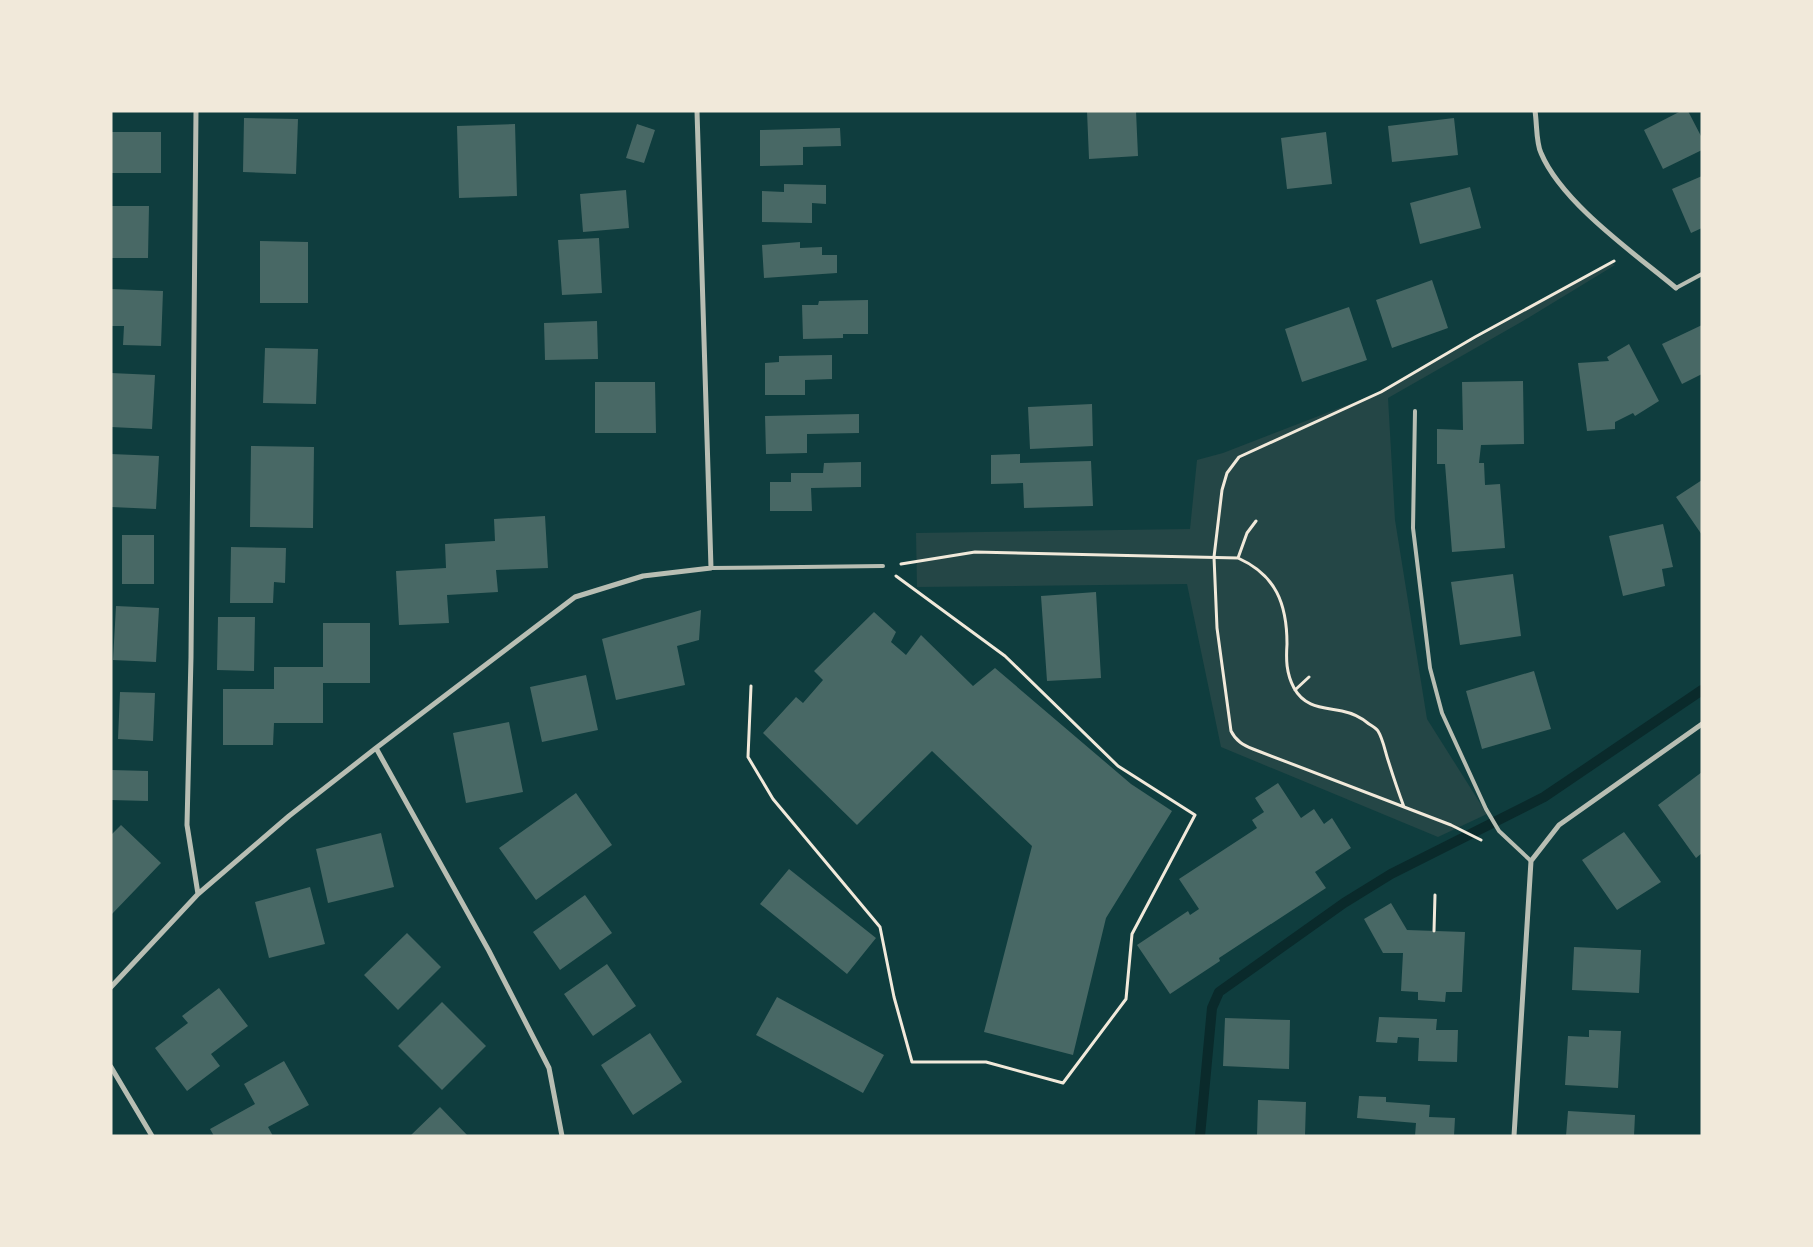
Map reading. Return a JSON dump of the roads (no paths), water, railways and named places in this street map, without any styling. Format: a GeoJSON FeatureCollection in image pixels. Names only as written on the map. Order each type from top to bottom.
{"type":"FeatureCollection","features":[{"type":"Feature","properties":{"kind":"street"},"geometry":{"type":"LineString","coordinates":[[196,111],[191,657],[187,825],[198,894]]}},
{"type":"Feature","properties":{"kind":"street"},"geometry":{"type":"LineString","coordinates":[[111,987],[198,894],[290,816],[376,748],[575,598],[643,576],[711,568],[697,111]]}},
{"type":"Feature","properties":{"kind":"street"},"geometry":{"type":"LineString","coordinates":[[1536,111],[1540,152],[1559,184],[1594,220],[1676,288]]}},
{"type":"Feature","properties":{"kind":"street"},"geometry":{"type":"LineString","coordinates":[[1514,1136],[1531,861],[1559,825],[1702,724]]}},
{"type":"Feature","properties":{"kind":"street"},"geometry":{"type":"LineString","coordinates":[[376,748],[490,950],[549,1068],[562,1136]]}},
{"type":"Feature","properties":{"kind":"street"},"geometry":{"type":"LineString","coordinates":[[111,1067],[152,1136]]}},
{"type":"Feature","properties":{"kind":"lane"},"geometry":{"type":"LineString","coordinates":[[1676,288],[1702,274]]}},
{"type":"Feature","properties":{"kind":"lane"},"geometry":{"type":"LineString","coordinates":[[1415,411],[1413,528],[1430,668],[1442,713],[1486,809],[1499,831],[1531,861]]}},
{"type":"Feature","properties":{"kind":"lane"},"geometry":{"type":"LineString","coordinates":[[711,568],[883,566]]}},
{"type":"Feature","properties":{"kind":"waterway"},"geometry":{"type":"LineString","coordinates":[[1200,1136],[1212,1008],[1219,992],[1344,903],[1391,874],[1544,797],[1702,690]]}}]}
